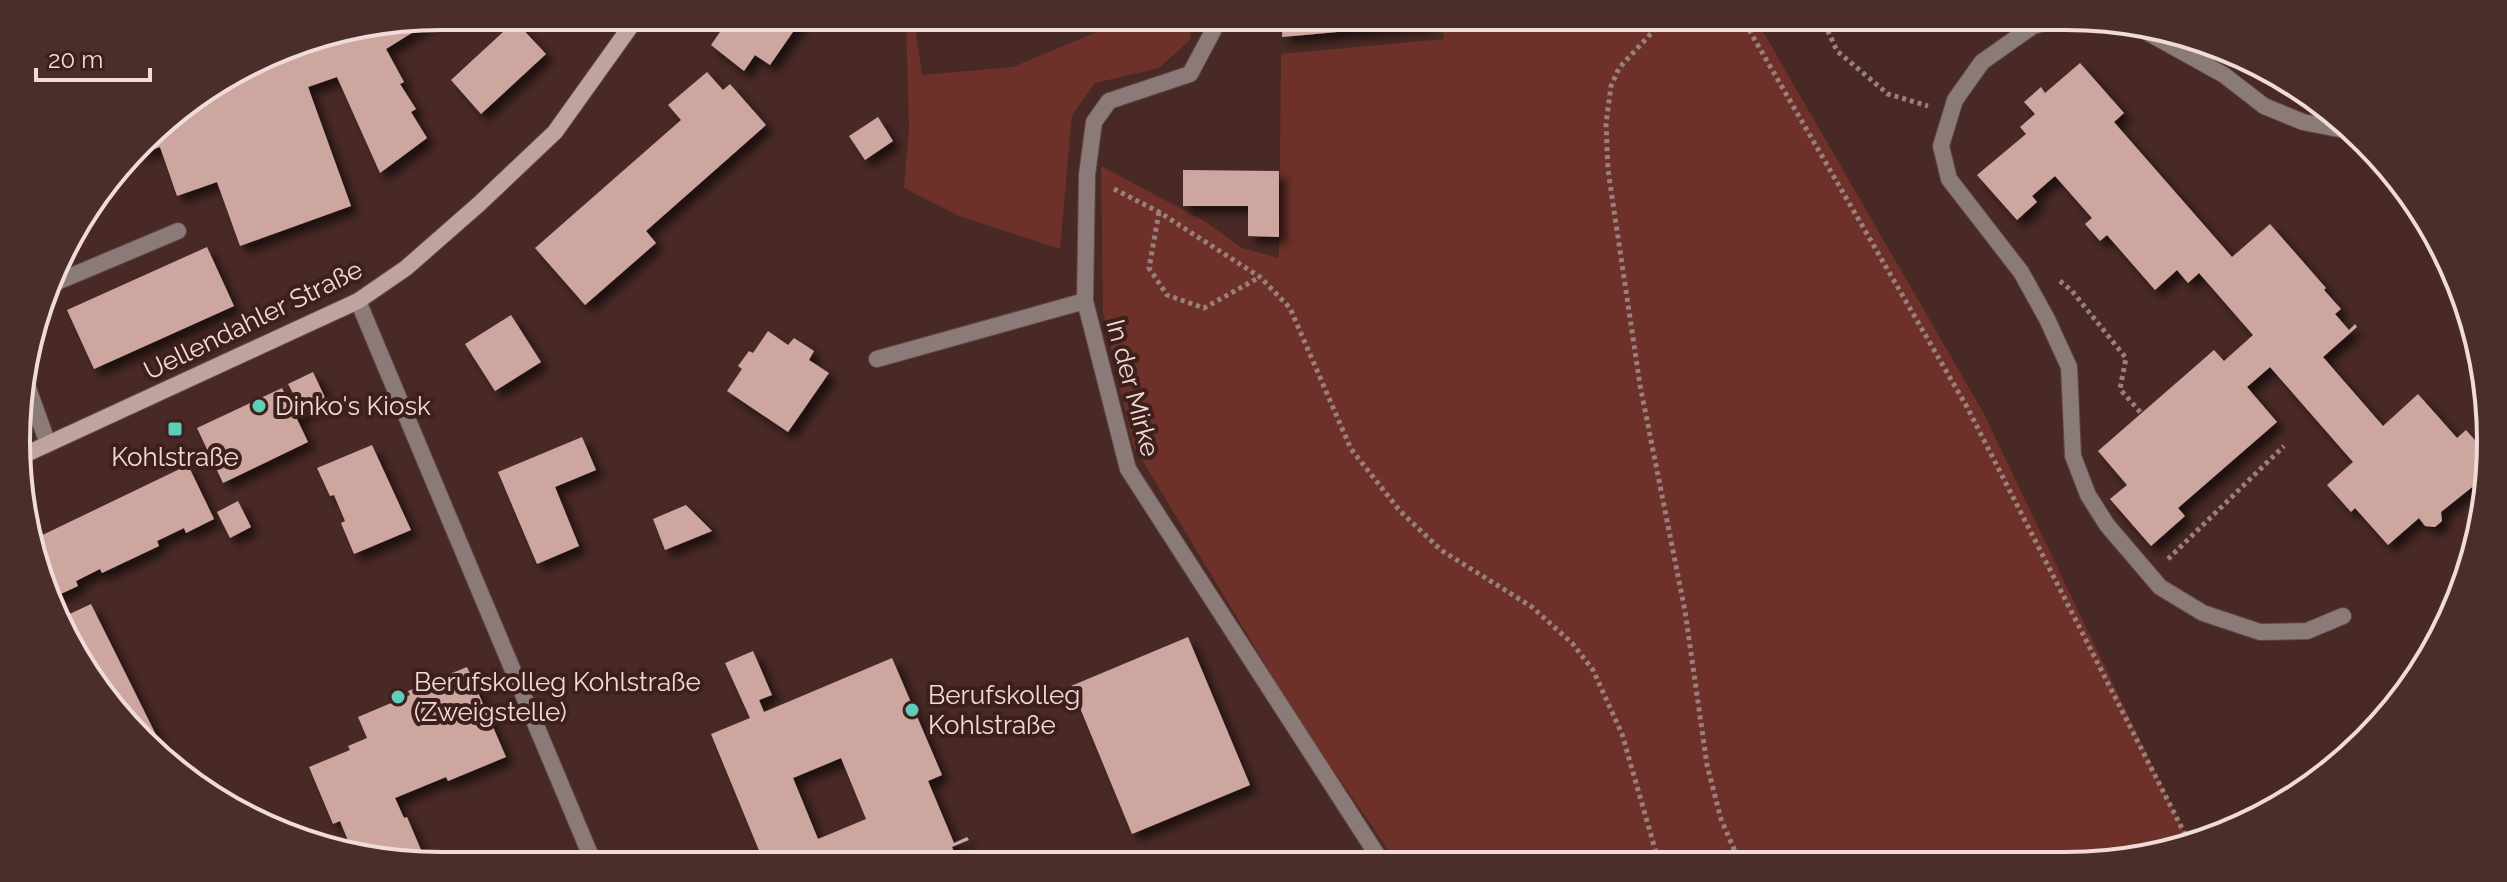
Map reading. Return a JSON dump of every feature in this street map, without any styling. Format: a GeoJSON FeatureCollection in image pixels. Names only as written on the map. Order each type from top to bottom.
{"type":"FeatureCollection","features":[{"type":"Feature","properties":{"kind":"main road","name":"Uellendahler Straße"},"geometry":{"type":"LineString","coordinates":[[30,452],[358,301],[406,268],[555,132],[628,30]]}},
{"type":"Feature","properties":{"kind":"street","name":"In der Mirke"},"geometry":{"type":"LineString","coordinates":[[1213,30],[1190,74],[1109,101],[1094,122],[1087,175],[1085,301],[1128,469],[1375,852]]}},
{"type":"Feature","properties":{"kind":"street"},"geometry":{"type":"LineString","coordinates":[[2027,30],[1982,62],[1955,100],[1941,146],[1949,179],[2021,272],[2069,367],[2073,456],[2088,495],[2107,525],[2160,587],[2203,613],[2260,632],[2307,631],[2343,616]]}},
{"type":"Feature","properties":{"kind":"street"},"geometry":{"type":"LineString","coordinates":[[2166,42],[2224,75],[2264,106],[2303,122],[2332,128]]}},
{"type":"Feature","properties":{"kind":"street"},"geometry":{"type":"LineString","coordinates":[[63,280],[178,231]]}},
{"type":"Feature","properties":{"kind":"street"},"geometry":{"type":"LineString","coordinates":[[358,301],[589,852]]}},
{"type":"Feature","properties":{"kind":"street"},"geometry":{"type":"LineString","coordinates":[[877,359],[1085,301]]}},
{"type":"Feature","properties":{"kind":"street"},"geometry":{"type":"LineString","coordinates":[[32,401],[48,444]]}},
{"type":"Feature","properties":{"kind":"path"},"geometry":{"type":"LineString","coordinates":[[1654,30],[1619,68],[1611,86],[1606,124],[1608,170],[1640,385],[1685,611],[1707,765],[1721,819],[1735,852]]}},
{"type":"Feature","properties":{"kind":"path"},"geometry":{"type":"LineString","coordinates":[[1749,30],[1967,407],[2185,834]]}},
{"type":"Feature","properties":{"kind":"path"},"geometry":{"type":"LineString","coordinates":[[1827,30],[1837,51],[1888,94],[1952,113]]}},
{"type":"Feature","properties":{"kind":"path"},"geometry":{"type":"LineString","coordinates":[[1087,175],[1159,212],[1260,277],[1290,308],[1351,449],[1400,511],[1441,550],[1532,607],[1572,643],[1593,670],[1622,734],[1656,852]]}},
{"type":"Feature","properties":{"kind":"path"},"geometry":{"type":"LineString","coordinates":[[1159,212],[1149,268],[1167,295],[1204,308],[1260,277]]}},
{"type":"Feature","properties":{"kind":"path"},"geometry":{"type":"LineString","coordinates":[[2021,272],[2053,275],[2072,291],[2126,358],[2120,389],[2141,413]]}},
{"type":"Feature","properties":{"kind":"path"},"geometry":{"type":"LineString","coordinates":[[2150,576],[2284,446]]}},
{"type":"Feature","properties":{"kind":"shaded area"},"geometry":{"type":"Polygon","coordinates":[[[906,30],[916,30],[922,75],[1013,67],[1101,30],[1191,30],[1190,40],[1159,68],[1095,83],[1072,115],[1060,249],[959,216],[904,188],[909,129],[906,30]]]}},
{"type":"Feature","properties":{"kind":"shaded area"},"geometry":{"type":"Polygon","coordinates":[[[1443,30],[1762,30],[1983,412],[2185,834],[2120,848],[2066,852],[1390,852],[1300,722],[1133,445],[1103,312],[1101,166],[1204,221],[1242,248],[1279,258],[1281,54],[1444,39],[1443,30]]]}},
{"type":"Feature","properties":{"kind":"building"},"geometry":{"type":"Polygon","coordinates":[[[505,30],[523,30],[546,54],[481,114],[451,80],[505,30]]]}},
{"type":"Feature","properties":{"kind":"building"},"geometry":{"type":"Polygon","coordinates":[[[721,30],[794,30],[770,65],[755,55],[744,71],[711,45],[721,30]]]}},
{"type":"Feature","properties":{"kind":"building"},"geometry":{"type":"Polygon","coordinates":[[[1282,30],[1359,30],[1282,37],[1282,30]]]}},
{"type":"Feature","properties":{"kind":"building"},"geometry":{"type":"Polygon","coordinates":[[[415,31],[386,49],[404,82],[400,84],[416,109],[411,112],[427,138],[380,173],[337,77],[308,87],[351,206],[240,246],[217,182],[177,196],[160,147],[149,151],[213,99],[259,72],[335,44],[415,31]]]}},
{"type":"Feature","properties":{"kind":"building"},"geometry":{"type":"Polygon","coordinates":[[[2080,63],[2124,113],[2114,122],[2232,257],[2270,224],[2326,288],[2324,290],[2341,309],[2335,314],[2349,330],[2355,324],[2357,327],[2323,357],[2383,426],[2418,394],[2457,438],[2466,430],[2477,442],[2474,486],[2441,512],[2442,521],[2435,527],[2425,526],[2419,518],[2388,545],[2355,508],[2351,512],[2327,485],[2353,462],[2270,367],[2247,387],[2277,422],[2178,508],[2185,516],[2151,546],[2110,499],[2127,485],[2098,451],[2214,350],[2224,361],[2253,335],[2199,273],[2188,283],[2177,270],[2155,290],[2107,235],[2100,241],[2085,224],[2092,218],[2055,176],[2032,196],[2037,202],[2017,220],[1977,175],[2026,134],[2020,127],[2035,114],[2024,102],[2041,87],[2045,93],[2080,63]]]}},
{"type":"Feature","properties":{"kind":"building"},"geometry":{"type":"Polygon","coordinates":[[[707,72],[723,90],[730,84],[766,125],[646,231],[656,243],[585,305],[535,248],[681,120],[668,105],[707,72]]]}},
{"type":"Feature","properties":{"kind":"building"},"geometry":{"type":"Polygon","coordinates":[[[878,117],[893,141],[865,160],[849,136],[878,117]]]}},
{"type":"Feature","properties":{"kind":"building"},"geometry":{"type":"Polygon","coordinates":[[[1183,170],[1279,171],[1279,237],[1248,236],[1248,206],[1183,206],[1183,170]]]}},
{"type":"Feature","properties":{"kind":"building"},"geometry":{"type":"Polygon","coordinates":[[[207,247],[234,306],[94,369],[67,310],[207,247]]]}},
{"type":"Feature","properties":{"kind":"building"},"geometry":{"type":"Polygon","coordinates":[[[511,315],[541,362],[495,391],[465,344],[511,315]]]}},
{"type":"Feature","properties":{"kind":"building"},"geometry":{"type":"Polygon","coordinates":[[[768,331],[788,345],[794,338],[814,351],[809,360],[829,373],[788,432],[727,391],[742,369],[738,366],[749,351],[753,353],[768,331]]]}},
{"type":"Feature","properties":{"kind":"building"},"geometry":{"type":"Polygon","coordinates":[[[313,372],[327,402],[296,417],[308,442],[223,483],[197,428],[282,388],[287,399],[294,395],[288,384],[313,372]]]}},
{"type":"Feature","properties":{"kind":"building"},"geometry":{"type":"Polygon","coordinates":[[[582,437],[596,470],[555,487],[579,546],[537,564],[498,472],[582,437]]]}},
{"type":"Feature","properties":{"kind":"building"},"geometry":{"type":"Polygon","coordinates":[[[372,445],[411,530],[354,554],[334,495],[330,496],[317,468],[372,445]]]}},
{"type":"Feature","properties":{"kind":"building"},"geometry":{"type":"Polygon","coordinates":[[[188,465],[214,519],[186,533],[184,528],[157,541],[159,546],[102,573],[100,569],[76,581],[78,586],[60,594],[41,536],[188,465]]]}},
{"type":"Feature","properties":{"kind":"building"},"geometry":{"type":"Polygon","coordinates":[[[238,501],[251,527],[230,538],[217,512],[238,501]]]}},
{"type":"Feature","properties":{"kind":"building"},"geometry":{"type":"Polygon","coordinates":[[[686,505],[712,531],[665,550],[653,519],[686,505]]]}},
{"type":"Feature","properties":{"kind":"building"},"geometry":{"type":"Polygon","coordinates":[[[91,604],[158,739],[132,712],[99,669],[68,615],[91,604]]]}},
{"type":"Feature","properties":{"kind":"building"},"geometry":{"type":"Polygon","coordinates":[[[1188,637],[1250,785],[1132,834],[1071,686],[1188,637]]]}},
{"type":"Feature","properties":{"kind":"building"},"geometry":{"type":"Polygon","coordinates":[[[753,651],[772,695],[759,700],[764,712],[892,658],[942,775],[928,781],[954,843],[967,837],[969,840],[952,847],[954,852],[760,852],[711,734],[750,718],[725,663],[753,651]],[[841,758],[793,778],[818,839],[866,819],[841,758]]]}},
{"type":"Feature","properties":{"kind":"building"},"geometry":{"type":"Polygon","coordinates":[[[467,667],[506,757],[448,781],[446,777],[395,798],[422,851],[348,841],[340,821],[333,824],[309,767],[350,750],[348,746],[367,738],[358,717],[410,695],[408,691],[467,667]]]}},
{"type":"Feature","properties":{"kind":"place","name":"Dinko's Kiosk"},"geometry":{"type":"Point","coordinates":[259,406]}},
{"type":"Feature","properties":{"kind":"place","name":"Kohlstraße"},"geometry":{"type":"Point","coordinates":[175,429]}},
{"type":"Feature","properties":{"kind":"place","name":"Berufskolleg Kohlstraße (Zweigstelle)"},"geometry":{"type":"Point","coordinates":[398,697]}},
{"type":"Feature","properties":{"kind":"place","name":"Berufskolleg Kohlstraße"},"geometry":{"type":"Point","coordinates":[912,710]}}]}
